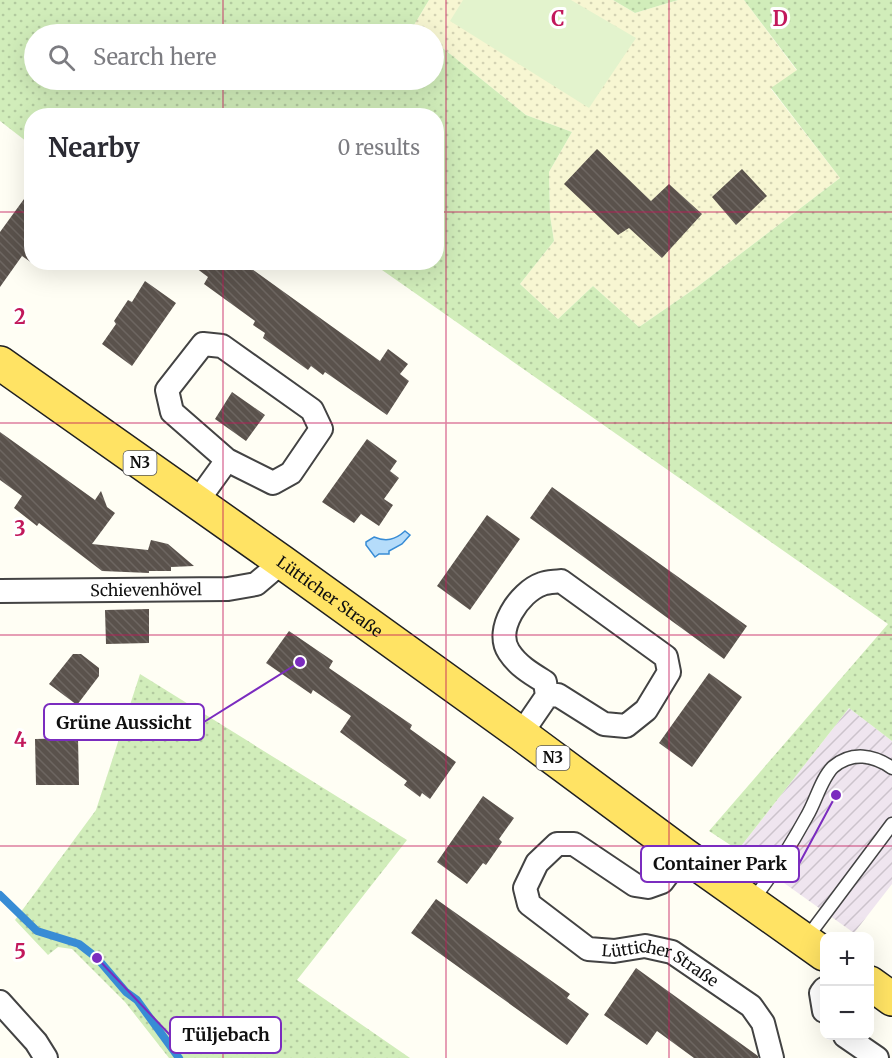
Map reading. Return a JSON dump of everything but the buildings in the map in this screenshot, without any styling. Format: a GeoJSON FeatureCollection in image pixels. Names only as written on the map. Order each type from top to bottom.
{"type":"FeatureCollection","features":[{"type":"Feature","properties":{"kind":"main road","name":"Lütticher Straße"},"geometry":{"type":"LineString","coordinates":[[0,363],[282,562],[683,854],[815,947]]}},
{"type":"Feature","properties":{"kind":"street"},"geometry":{"type":"LineString","coordinates":[[203,344],[222,346],[312,410],[321,429],[291,473],[273,483],[226,460],[172,412],[167,390],[203,344]]}},
{"type":"Feature","properties":{"kind":"street"},"geometry":{"type":"LineString","coordinates":[[196,503],[226,460]]}},
{"type":"Feature","properties":{"kind":"street","name":"Schievenhövel"},"geometry":{"type":"LineString","coordinates":[[0,591],[228,589],[256,584],[282,562]]}},
{"type":"Feature","properties":{"kind":"street"},"geometry":{"type":"LineString","coordinates":[[521,734],[547,696],[545,682],[521,666],[507,651],[504,628],[519,598],[541,584],[561,581],[666,657],[669,672],[646,710],[626,726],[604,724],[558,695],[547,696]]}},
{"type":"Feature","properties":{"kind":"street","name":"Lütticher Straße"},"geometry":{"type":"LineString","coordinates":[[683,854],[662,882],[648,887],[634,885],[574,844],[556,844],[537,863],[525,888],[529,904],[588,949],[614,951],[645,946],[672,952],[751,1006],[763,1023],[772,1058]]}},
{"type":"Feature","properties":{"kind":"street"},"geometry":{"type":"LineString","coordinates":[[0,1002],[36,1042],[46,1058]]}},
{"type":"Feature","properties":{"kind":"street"},"geometry":{"type":"LineString","coordinates":[[852,1040],[877,1058]]}},
{"type":"Feature","properties":{"kind":"lane"},"geometry":{"type":"LineString","coordinates":[[751,902],[772,874],[833,768],[846,759],[869,756],[881,760],[892,768]]}},
{"type":"Feature","properties":{"kind":"lane"},"geometry":{"type":"LineString","coordinates":[[815,947],[892,825]]}},
{"type":"Feature","properties":{"kind":"shaded area"},"geometry":{"type":"Polygon","coordinates":[[[849,708],[892,741],[892,884],[855,932],[738,850],[849,708]]]}},
{"type":"Feature","properties":{"kind":"green space"},"geometry":{"type":"Polygon","coordinates":[[[0,0],[429,0],[415,24],[24,24],[24,90],[444,90],[444,49],[526,115],[572,132],[549,172],[550,215],[554,241],[520,284],[558,319],[593,286],[639,327],[697,287],[840,178],[771,88],[797,70],[744,0],[892,0],[892,741],[849,708],[738,850],[709,831],[888,624],[382,270],[444,270],[444,108],[24,108],[24,140],[0,121],[0,0]]]}},
{"type":"Feature","properties":{"kind":"green space"},"geometry":{"type":"Polygon","coordinates":[[[429,0],[613,0],[635,13],[678,0],[744,0],[797,71],[771,89],[840,178],[697,287],[639,327],[593,286],[558,319],[520,284],[554,241],[550,215],[549,172],[572,132],[526,115],[444,49],[444,24],[415,24],[429,0]]]}},
{"type":"Feature","properties":{"kind":"green space"},"geometry":{"type":"Polygon","coordinates":[[[463,0],[571,0],[636,38],[589,108],[450,21],[463,0]]]}},
{"type":"Feature","properties":{"kind":"green space"},"geometry":{"type":"Polygon","coordinates":[[[613,0],[678,0],[635,13],[613,0]]]}},
{"type":"Feature","properties":{"kind":"green space"},"geometry":{"type":"Polygon","coordinates":[[[140,674],[407,840],[297,980],[410,1058],[169,1058],[125,1002],[72,949],[58,947],[48,955],[15,920],[96,810],[140,674]]]}},
{"type":"Feature","properties":{"kind":"water"},"geometry":{"type":"Polygon","coordinates":[[[405,531],[410,535],[402,544],[389,551],[389,554],[379,554],[375,557],[366,545],[366,542],[374,537],[390,539],[405,531]]]}},
{"type":"Feature","properties":{"kind":"waterway"},"geometry":{"type":"LineString","coordinates":[[0,895],[37,931],[79,944],[97,958],[126,992],[137,1000],[179,1058]]}},
{"type":"Feature","properties":{"kind":"place","name":"Grüne Aussicht"},"geometry":{"type":"Point","coordinates":[300,662]}},
{"type":"Feature","properties":{"kind":"place","name":"Container Park"},"geometry":{"type":"Point","coordinates":[836,795]}},
{"type":"Feature","properties":{"kind":"place","name":"Tüljebach"},"geometry":{"type":"Point","coordinates":[97,958]}}]}
